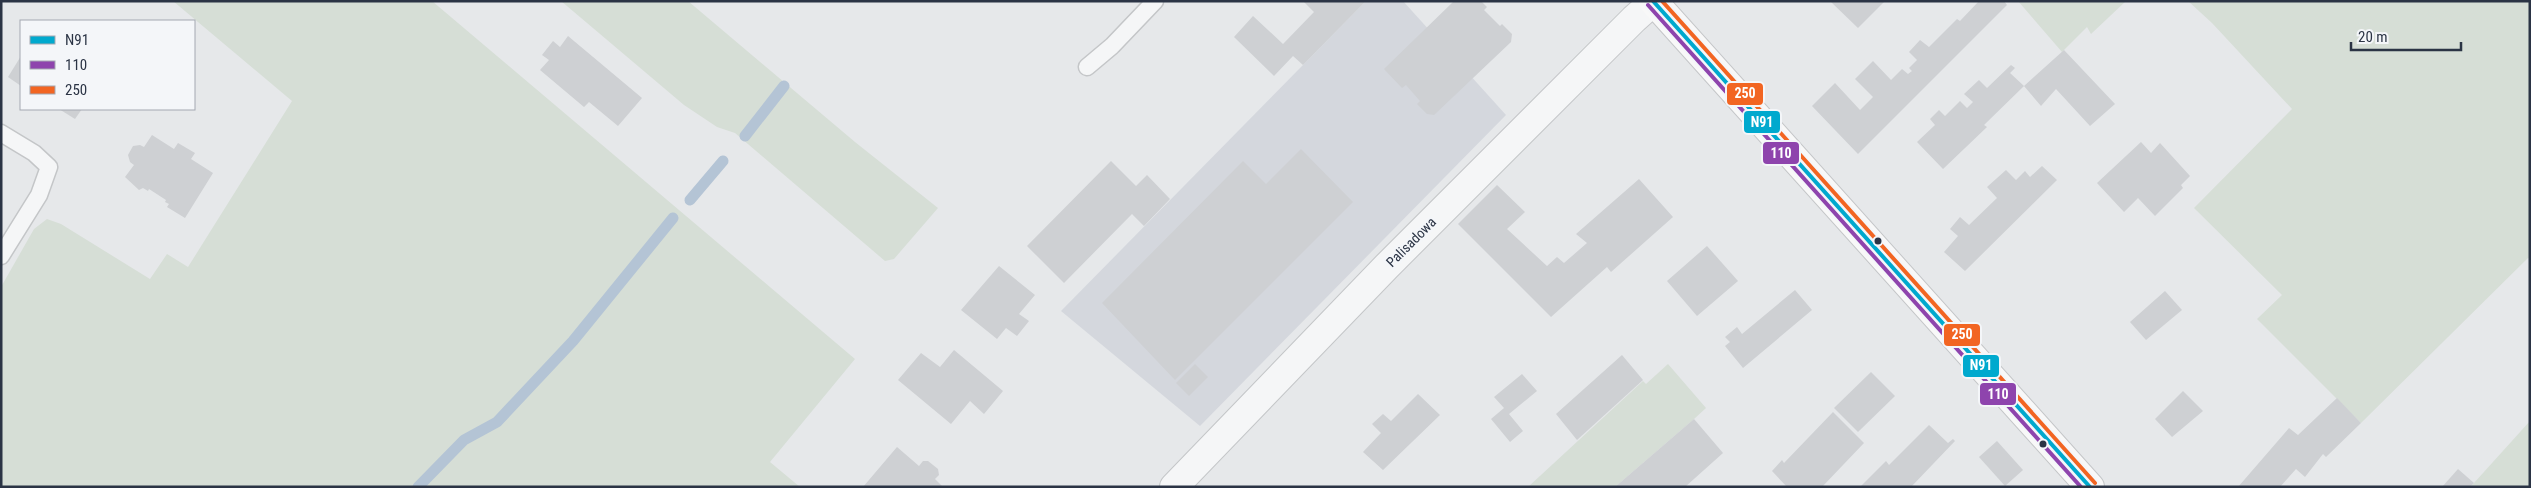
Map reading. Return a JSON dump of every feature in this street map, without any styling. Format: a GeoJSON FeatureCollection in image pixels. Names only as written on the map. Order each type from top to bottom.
{"type":"FeatureCollection","features":[{"type":"Feature","properties":{"kind":"main road"},"geometry":{"type":"LineString","coordinates":[[1653,1],[2090,487]]}},
{"type":"Feature","properties":{"kind":"street","name":"Palisadowa"},"geometry":{"type":"LineString","coordinates":[[1174,487],[1387,266],[1653,1]]}},
{"type":"Feature","properties":{"kind":"lane"},"geometry":{"type":"LineString","coordinates":[[1087,67],[1112,46],[1155,1]]}},
{"type":"Feature","properties":{"kind":"lane"},"geometry":{"type":"LineString","coordinates":[[1,133],[34,154],[49,167],[39,195],[1,256]]}},
{"type":"Feature","properties":{"kind":"shaded area"},"geometry":{"type":"Polygon","coordinates":[[[173,1],[432,1],[855,359],[770,462],[800,487],[1,487],[1,287],[34,229],[47,219],[61,224],[150,279],[167,254],[188,267],[292,101],[173,1]]]}},
{"type":"Feature","properties":{"kind":"shaded area"},"geometry":{"type":"Polygon","coordinates":[[[561,1],[688,1],[855,142],[938,208],[894,259],[885,261],[735,133],[717,127],[684,105],[561,1]]]}},
{"type":"Feature","properties":{"kind":"shaded area"},"geometry":{"type":"Polygon","coordinates":[[[1366,1],[1403,1],[1506,115],[1200,426],[1061,311],[1366,1]]]}},
{"type":"Feature","properties":{"kind":"shaded area"},"geometry":{"type":"Polygon","coordinates":[[[2018,1],[2126,1],[2091,34],[2087,27],[2062,52],[2018,1]]]}},
{"type":"Feature","properties":{"kind":"shaded area"},"geometry":{"type":"Polygon","coordinates":[[[2188,1],[2530,1],[2530,259],[2528,258],[2361,423],[2257,319],[2282,295],[2194,208],[2292,109],[2212,23],[2188,1]]]}},
{"type":"Feature","properties":{"kind":"shaded area"},"geometry":{"type":"Polygon","coordinates":[[[1668,364],[1706,408],[1694,419],[1615,487],[1528,487],[1643,381],[1646,384],[1668,364]]]}},
{"type":"Feature","properties":{"kind":"shaded area"},"geometry":{"type":"Polygon","coordinates":[[[2530,421],[2530,487],[2470,487],[2474,483],[2530,421]]]}},
{"type":"Feature","properties":{"kind":"building"},"geometry":{"type":"Polygon","coordinates":[[[1303,1],[1366,1],[1303,65],[1293,56],[1274,76],[1234,37],[1253,16],[1283,44],[1314,12],[1303,1]]]}},
{"type":"Feature","properties":{"kind":"building"},"geometry":{"type":"Polygon","coordinates":[[[1454,1],[1481,1],[1487,7],[1484,10],[1500,26],[1502,24],[1512,34],[1511,42],[1434,115],[1427,114],[1417,104],[1420,101],[1406,85],[1402,88],[1384,69],[1454,1]]]}},
{"type":"Feature","properties":{"kind":"building"},"geometry":{"type":"Polygon","coordinates":[[[1830,1],[1885,1],[1858,28],[1830,1]]]}},
{"type":"Feature","properties":{"kind":"building"},"geometry":{"type":"Polygon","coordinates":[[[1979,1],[2004,1],[2007,5],[1858,154],[1812,106],[1835,83],[1860,110],[1873,97],[1855,79],[1873,61],[1891,80],[1902,69],[1908,74],[1912,71],[1909,68],[1917,60],[1909,52],[1920,40],[1929,47],[1957,19],[1960,21],[1979,1]]]}},
{"type":"Feature","properties":{"kind":"building"},"geometry":{"type":"Polygon","coordinates":[[[568,36],[642,98],[618,126],[589,102],[584,107],[540,70],[549,60],[542,55],[553,41],[560,47],[568,36]]]}},
{"type":"Feature","properties":{"kind":"building"},"geometry":{"type":"Polygon","coordinates":[[[2064,50],[2115,104],[2090,126],[2056,89],[2041,106],[2024,86],[2064,50]]]}},
{"type":"Feature","properties":{"kind":"building"},"geometry":{"type":"Polygon","coordinates":[[[20,58],[20,85],[8,77],[20,58]]]}},
{"type":"Feature","properties":{"kind":"building"},"geometry":{"type":"Polygon","coordinates":[[[2011,65],[2015,68],[2010,73],[2024,86],[1984,125],[1987,127],[1943,169],[1917,142],[1935,125],[1930,119],[1939,110],[1945,116],[1960,101],[1967,108],[1973,102],[1964,94],[1979,80],[1987,88],[2011,65]]]}},
{"type":"Feature","properties":{"kind":"building"},"geometry":{"type":"Polygon","coordinates":[[[61,110],[81,110],[75,119],[61,110]]]}},
{"type":"Feature","properties":{"kind":"building"},"geometry":{"type":"Polygon","coordinates":[[[152,135],[174,149],[178,143],[195,153],[191,159],[213,173],[185,218],[167,207],[169,204],[165,202],[166,200],[149,189],[148,191],[143,188],[139,190],[125,177],[134,165],[130,162],[128,155],[133,146],[140,145],[144,147],[152,135]]]}},
{"type":"Feature","properties":{"kind":"building"},"geometry":{"type":"Polygon","coordinates":[[[2141,142],[2151,153],[2160,143],[2190,176],[2181,185],[2183,188],[2155,216],[2138,198],[2124,212],[2097,183],[2141,142]]]}},
{"type":"Feature","properties":{"kind":"building"},"geometry":{"type":"Polygon","coordinates":[[[1301,149],[1353,202],[1175,380],[1102,303],[1243,161],[1266,184],[1301,149]]]}},
{"type":"Feature","properties":{"kind":"building"},"geometry":{"type":"Polygon","coordinates":[[[1111,161],[1136,186],[1147,175],[1170,199],[1144,226],[1132,214],[1064,283],[1027,246],[1111,161]]]}},
{"type":"Feature","properties":{"kind":"building"},"geometry":{"type":"Polygon","coordinates":[[[2042,166],[2057,180],[1965,271],[1944,252],[1958,236],[1950,229],[1960,217],[1969,225],[1997,198],[1987,187],[2006,170],[2016,180],[2025,171],[2030,177],[2042,166]]]}},
{"type":"Feature","properties":{"kind":"building"},"geometry":{"type":"Polygon","coordinates":[[[1639,179],[1673,217],[1611,272],[1607,267],[1551,317],[1458,224],[1497,185],[1525,212],[1507,229],[1547,266],[1557,257],[1564,263],[1587,243],[1576,234],[1639,179]]]}},
{"type":"Feature","properties":{"kind":"building"},"geometry":{"type":"Polygon","coordinates":[[[1707,246],[1738,281],[1697,316],[1667,281],[1707,246]]]}},
{"type":"Feature","properties":{"kind":"building"},"geometry":{"type":"Polygon","coordinates":[[[999,266],[1035,295],[1019,314],[1029,321],[1017,336],[1006,328],[997,339],[961,310],[999,266]]]}},
{"type":"Feature","properties":{"kind":"building"},"geometry":{"type":"Polygon","coordinates":[[[1795,290],[1812,310],[1743,368],[1725,346],[1730,342],[1725,337],[1737,327],[1742,334],[1795,290]]]}},
{"type":"Feature","properties":{"kind":"building"},"geometry":{"type":"Polygon","coordinates":[[[2165,291],[2182,310],[2146,340],[2130,322],[2165,291]]]}},
{"type":"Feature","properties":{"kind":"building"},"geometry":{"type":"Polygon","coordinates":[[[954,350],[1003,391],[984,414],[970,401],[951,424],[898,380],[921,353],[940,367],[954,350]]]}},
{"type":"Feature","properties":{"kind":"building"},"geometry":{"type":"Polygon","coordinates":[[[1622,355],[1643,380],[1577,440],[1556,414],[1622,355]]]}},
{"type":"Feature","properties":{"kind":"building"},"geometry":{"type":"Polygon","coordinates":[[[1195,364],[1208,377],[1189,396],[1176,383],[1195,364]]]}},
{"type":"Feature","properties":{"kind":"building"},"geometry":{"type":"Polygon","coordinates":[[[1871,372],[1895,396],[1858,432],[1834,408],[1871,372]]]}},
{"type":"Feature","properties":{"kind":"building"},"geometry":{"type":"Polygon","coordinates":[[[1522,374],[1537,391],[1509,414],[1523,431],[1510,442],[1491,419],[1504,408],[1494,397],[1522,374]]]}},
{"type":"Feature","properties":{"kind":"building"},"geometry":{"type":"Polygon","coordinates":[[[2183,391],[2203,411],[2172,437],[2155,419],[2183,391]]]}},
{"type":"Feature","properties":{"kind":"building"},"geometry":{"type":"Polygon","coordinates":[[[1418,394],[1440,415],[1383,470],[1363,452],[1381,433],[1372,424],[1383,414],[1391,421],[1418,394]]]}},
{"type":"Feature","properties":{"kind":"building"},"geometry":{"type":"Polygon","coordinates":[[[2337,398],[2361,423],[2326,457],[2323,454],[2305,477],[2296,469],[2280,487],[2238,487],[2289,428],[2298,435],[2337,398]]]}},
{"type":"Feature","properties":{"kind":"building"},"geometry":{"type":"Polygon","coordinates":[[[1833,412],[1864,443],[1822,487],[1787,487],[1772,471],[1782,460],[1784,463],[1833,412]]]}},
{"type":"Feature","properties":{"kind":"building"},"geometry":{"type":"Polygon","coordinates":[[[1694,419],[1723,453],[1685,487],[1615,487],[1694,419]]]}},
{"type":"Feature","properties":{"kind":"building"},"geometry":{"type":"Polygon","coordinates":[[[1929,425],[1948,443],[1953,439],[1955,441],[1911,487],[1860,487],[1886,461],[1889,465],[1929,425]]]}},
{"type":"Feature","properties":{"kind":"building"},"geometry":{"type":"Polygon","coordinates":[[[1997,441],[2023,470],[2005,486],[1979,457],[1997,441]]]}},
{"type":"Feature","properties":{"kind":"building"},"geometry":{"type":"Polygon","coordinates":[[[897,447],[919,466],[923,461],[928,461],[938,469],[939,475],[935,479],[943,487],[863,487],[897,447]]]}},
{"type":"Feature","properties":{"kind":"building"},"geometry":{"type":"Polygon","coordinates":[[[2458,469],[2474,483],[2470,487],[2442,487],[2458,469]]]}},
{"type":"Feature","properties":{"kind":"waterway"},"geometry":{"type":"LineString","coordinates":[[745,136],[784,86]]}},
{"type":"Feature","properties":{"kind":"waterway"},"geometry":{"type":"LineString","coordinates":[[690,200],[723,161]]}},
{"type":"Feature","properties":{"kind":"waterway"},"geometry":{"type":"LineString","coordinates":[[418,487],[464,440],[497,422],[573,341],[673,218]]}},
{"type":"Feature","properties":{"kind":"transit line","name":"N91"},"geometry":{"type":"LineString","coordinates":[[1653,1],[2090,487]]}},
{"type":"Feature","properties":{"kind":"transit line","name":"250"},"geometry":{"type":"LineString","coordinates":[[1662,1],[2095,483]]}},
{"type":"Feature","properties":{"kind":"transit line","name":"110"},"geometry":{"type":"LineString","coordinates":[[1648,5],[2081,487]]}}]}
